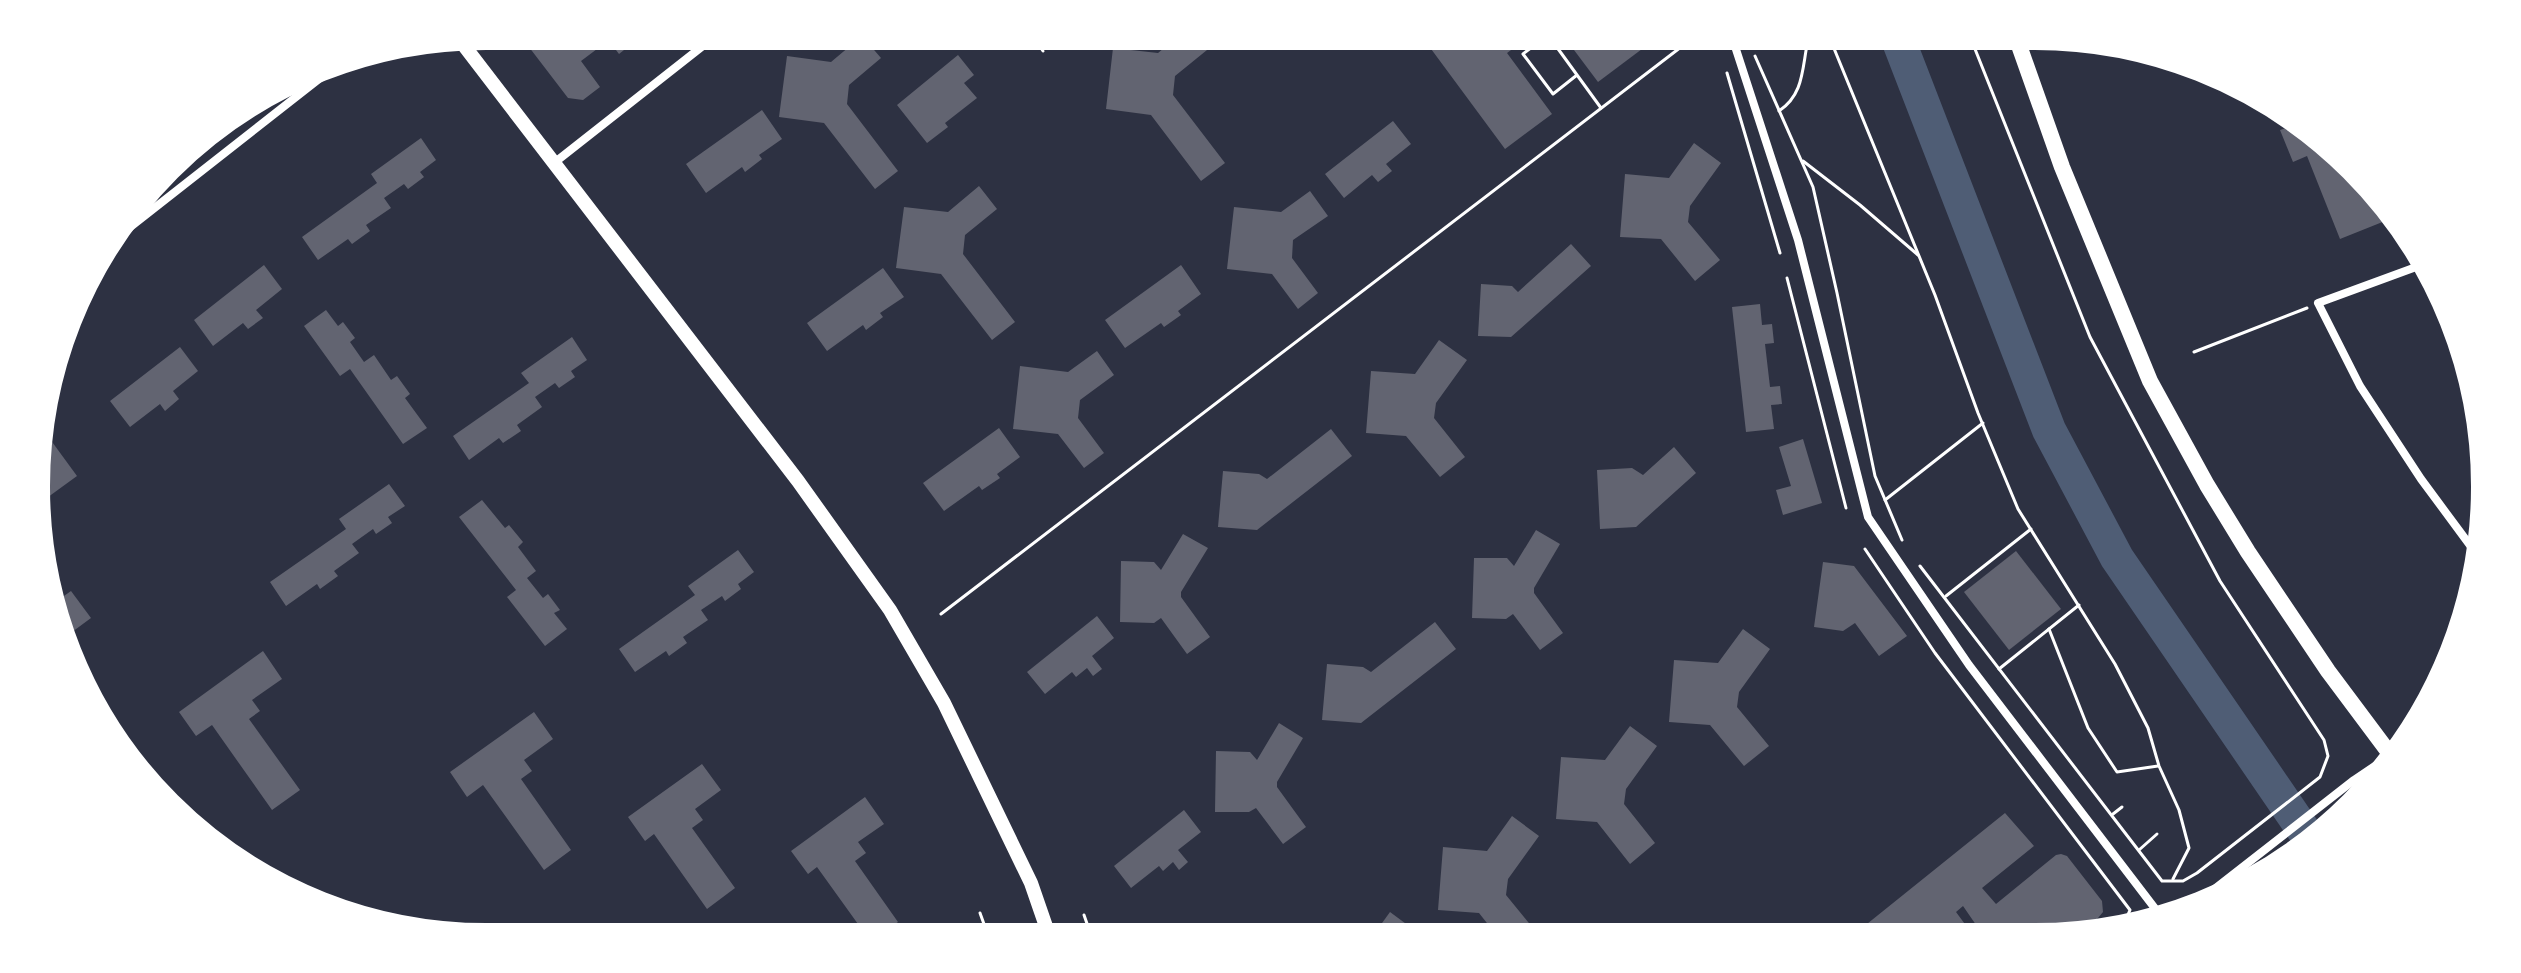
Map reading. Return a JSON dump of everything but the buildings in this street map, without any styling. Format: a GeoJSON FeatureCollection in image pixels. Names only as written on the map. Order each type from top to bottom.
{"type":"FeatureCollection","features":[{"type":"Feature","properties":{"kind":"main road"},"geometry":{"type":"LineString","coordinates":[[2020,48],[2062,167],[2150,381],[2248,552],[2328,671],[2389,744]]}},
{"type":"Feature","properties":{"kind":"street"},"geometry":{"type":"LineString","coordinates":[[554,163],[700,48]]}},
{"type":"Feature","properties":{"kind":"street"},"geometry":{"type":"LineString","coordinates":[[1736,48],[1798,240],[1868,517],[1969,665],[2155,908]]}},
{"type":"Feature","properties":{"kind":"street"},"geometry":{"type":"LineString","coordinates":[[466,49],[798,481],[890,610],[951,717],[1031,883],[1046,925]]}},
{"type":"Feature","properties":{"kind":"street"},"geometry":{"type":"LineString","coordinates":[[139,220],[313,84]]}},
{"type":"Feature","properties":{"kind":"street"},"geometry":{"type":"LineString","coordinates":[[2414,268],[2318,303],[2360,386],[2421,479],[2469,544]]}},
{"type":"Feature","properties":{"kind":"street"},"geometry":{"type":"LineString","coordinates":[[2225,881],[2368,771]]}},
{"type":"Feature","properties":{"kind":"path"},"geometry":{"type":"LineString","coordinates":[[1531,48],[1523,54],[1553,94],[1577,75]]}},
{"type":"Feature","properties":{"kind":"path"},"geometry":{"type":"LineString","coordinates":[[1557,48],[1601,108]]}},
{"type":"Feature","properties":{"kind":"path"},"geometry":{"type":"LineString","coordinates":[[941,614],[1680,48]]}},
{"type":"Feature","properties":{"kind":"path"},"geometry":{"type":"LineString","coordinates":[[1752,48],[1813,187],[1875,476],[1905,546]]}},
{"type":"Feature","properties":{"kind":"path"},"geometry":{"type":"LineString","coordinates":[[1779,111],[1791,103],[1800,84],[1806,48]]}},
{"type":"Feature","properties":{"kind":"path"},"geometry":{"type":"LineString","coordinates":[[1834,48],[2018,509],[2115,664],[2148,728],[2159,766],[2179,810],[2189,848],[2172,881]]}},
{"type":"Feature","properties":{"kind":"path"},"geometry":{"type":"LineString","coordinates":[[1913,556],[2162,881],[2183,881],[2197,873],[2320,777],[2328,756],[2324,740],[2220,581],[2090,337],[1975,48]]}},
{"type":"Feature","properties":{"kind":"path"},"geometry":{"type":"LineString","coordinates":[[1724,64],[1780,253]]}},
{"type":"Feature","properties":{"kind":"path"},"geometry":{"type":"LineString","coordinates":[[1800,159],[1860,205],[1919,257]]}},
{"type":"Feature","properties":{"kind":"path"},"geometry":{"type":"LineString","coordinates":[[1787,278],[1846,508]]}},
{"type":"Feature","properties":{"kind":"path"},"geometry":{"type":"LineString","coordinates":[[2194,352],[2318,303]]}},
{"type":"Feature","properties":{"kind":"path"},"geometry":{"type":"LineString","coordinates":[[1885,500],[1983,423]]}},
{"type":"Feature","properties":{"kind":"path"},"geometry":{"type":"LineString","coordinates":[[1945,598],[2031,529]]}},
{"type":"Feature","properties":{"kind":"path"},"geometry":{"type":"LineString","coordinates":[[1865,549],[1935,653],[2130,910],[2128,915]]}},
{"type":"Feature","properties":{"kind":"path"},"geometry":{"type":"LineString","coordinates":[[1999,669],[2079,605]]}},
{"type":"Feature","properties":{"kind":"path"},"geometry":{"type":"LineString","coordinates":[[2049,629],[2088,728],[2116,770],[2159,766]]}},
{"type":"Feature","properties":{"kind":"path"},"geometry":{"type":"LineString","coordinates":[[2112,815],[2122,807]]}},
{"type":"Feature","properties":{"kind":"path"},"geometry":{"type":"LineString","coordinates":[[2139,850],[2157,834]]}},
{"type":"Feature","properties":{"kind":"path"},"geometry":{"type":"LineString","coordinates":[[980,913],[984,925]]}},
{"type":"Feature","properties":{"kind":"path"},"geometry":{"type":"LineString","coordinates":[[1084,915],[1087,925]]}},
{"type":"Feature","properties":{"kind":"waterway"},"geometry":{"type":"LineString","coordinates":[[1901,48],[2049,430],[2117,558],[2304,831]]}}]}
